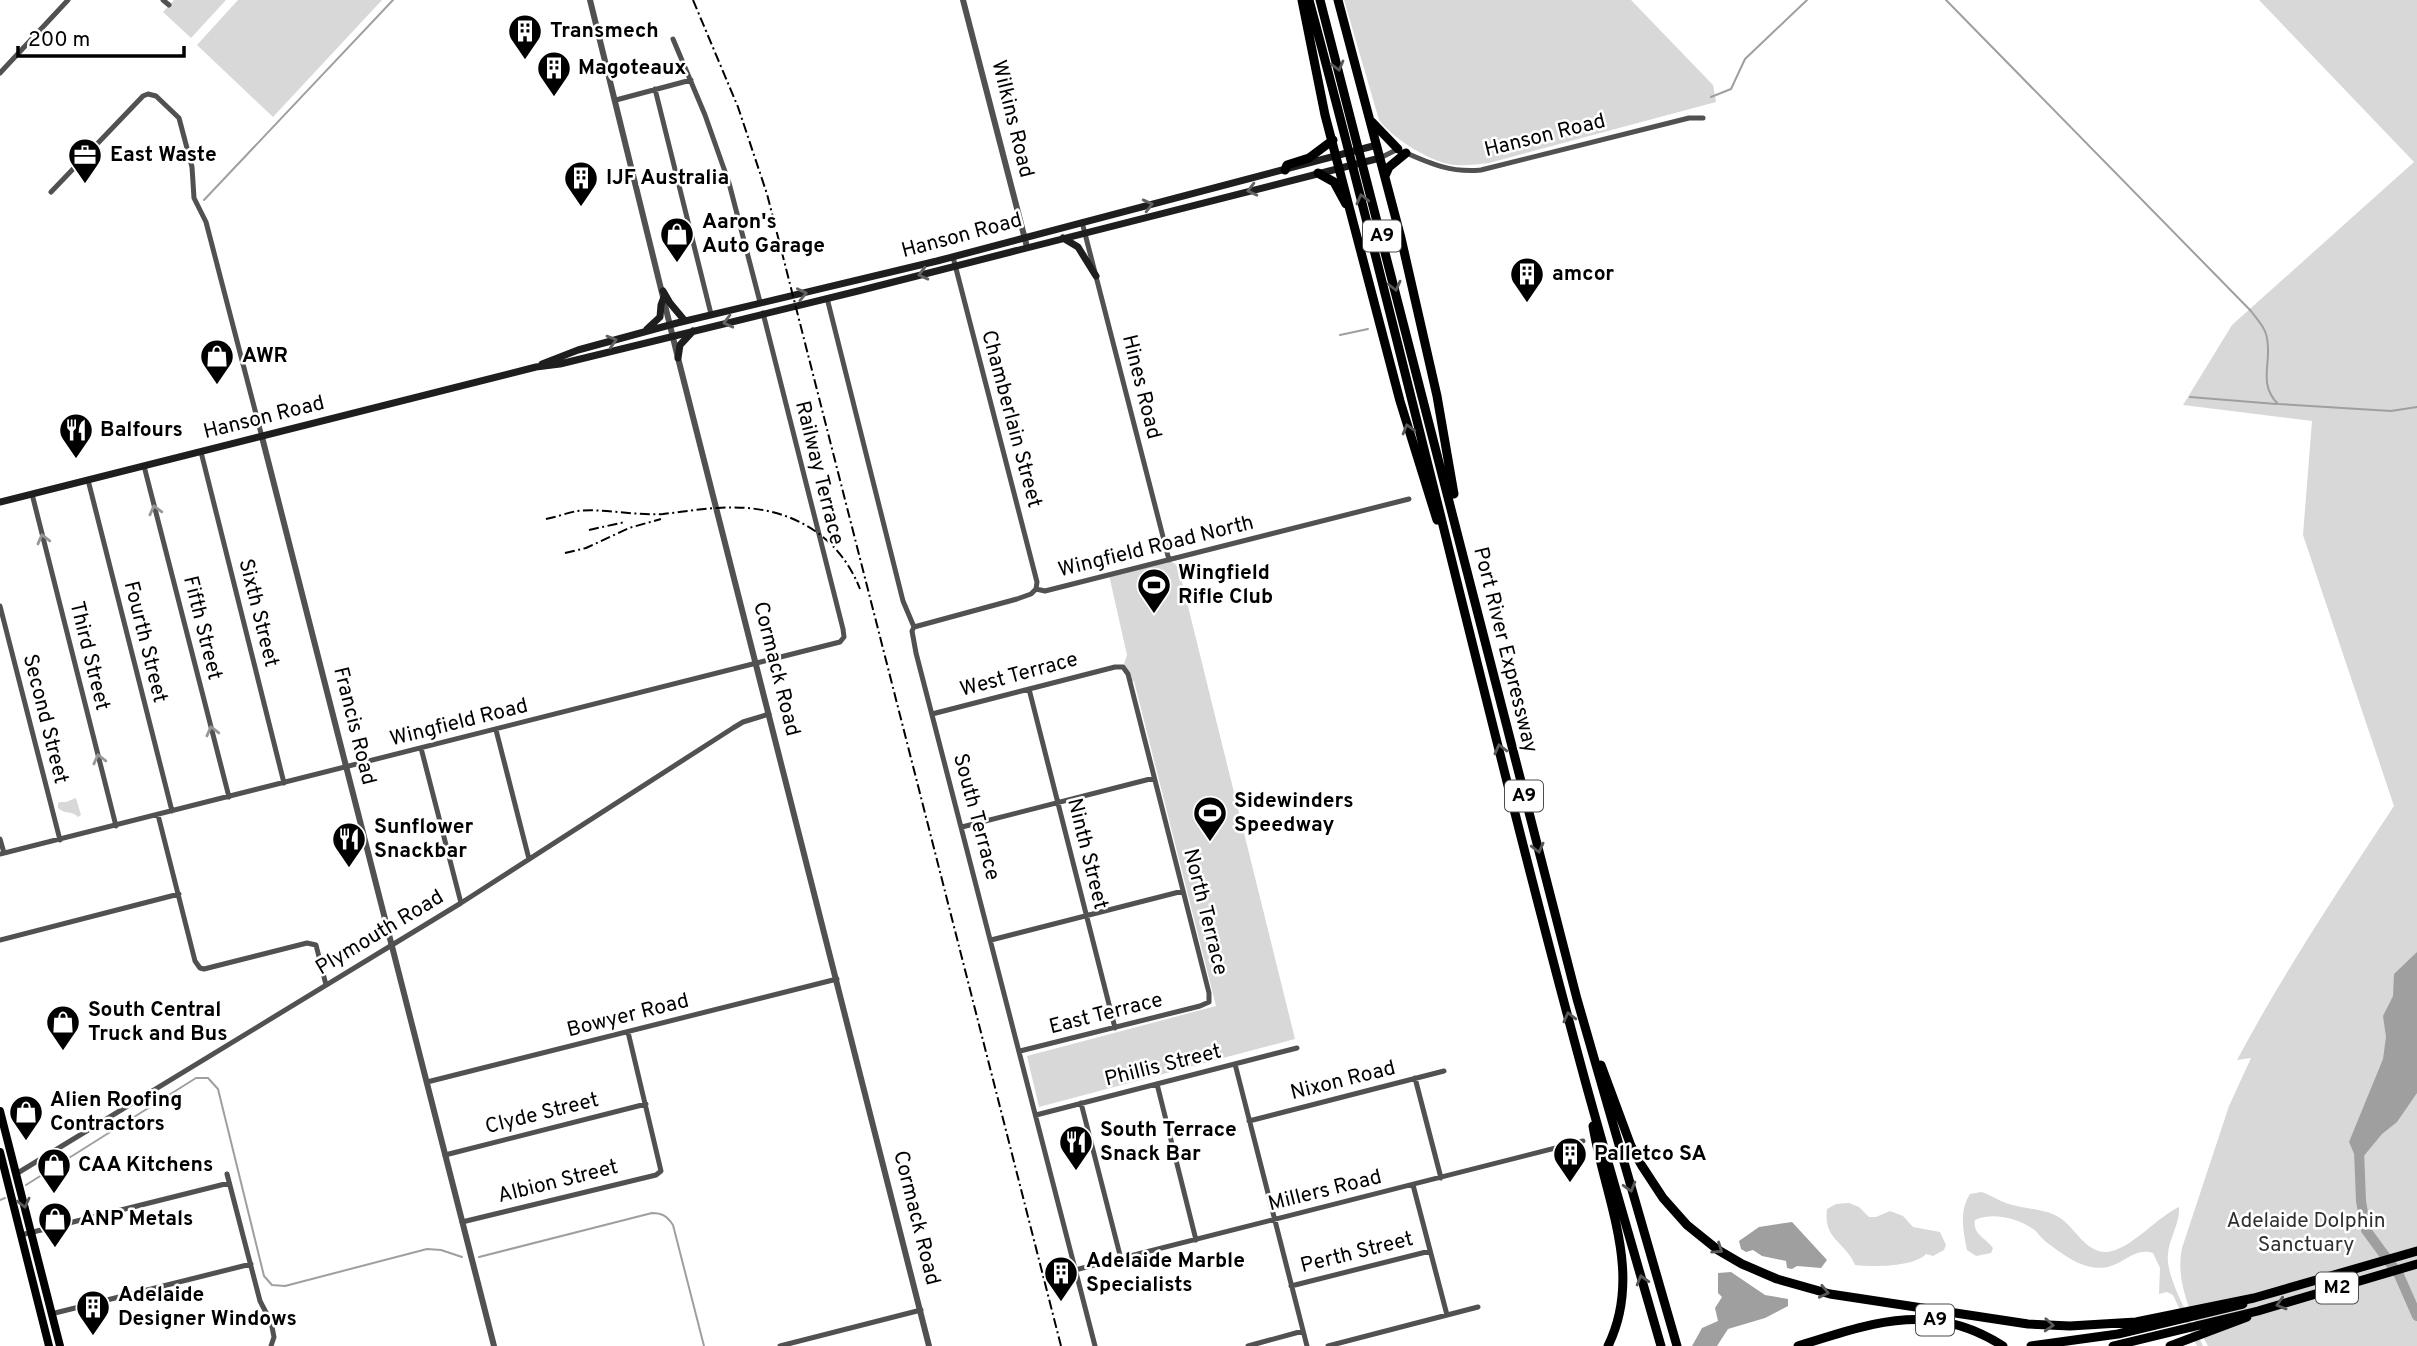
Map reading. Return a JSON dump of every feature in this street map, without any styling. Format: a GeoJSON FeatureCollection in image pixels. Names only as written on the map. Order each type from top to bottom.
{"type":"FeatureCollection","features":[{"type":"Feature","properties":{"kind":"highway"},"geometry":{"type":"LineString","coordinates":[[1302,0],[1317,80],[1400,401],[1459,587]]}},
{"type":"Feature","properties":{"kind":"highway","name":"Port River Expressway"},"geometry":{"type":"LineString","coordinates":[[1309,0],[1356,173],[1586,1083],[1661,1346]]}},
{"type":"Feature","properties":{"kind":"highway","name":"Port River Expressway"},"geometry":{"type":"LineString","coordinates":[[1320,0],[1585,1027],[1677,1346]]}},
{"type":"Feature","properties":{"kind":"highway"},"geometry":{"type":"LineString","coordinates":[[1338,0],[1377,145],[1437,396],[1472,592]]}},
{"type":"Feature","properties":{"kind":"highway"},"geometry":{"type":"LineString","coordinates":[[1370,121],[1402,151],[1384,176]]}},
{"type":"Feature","properties":{"kind":"highway"},"geometry":{"type":"LineString","coordinates":[[1285,170],[1287,164],[1308,158],[1332,140]]}},
{"type":"Feature","properties":{"kind":"highway"},"geometry":{"type":"LineString","coordinates":[[1318,173],[1334,182],[1353,218]]}},
{"type":"Feature","properties":{"kind":"highway"},"geometry":{"type":"LineString","coordinates":[[1585,1027],[1631,1146],[1651,1182],[1675,1213],[1701,1237],[1718,1250],[1759,1272],[1830,1294],[2028,1324],[2070,1326],[2136,1322],[2254,1298]]}},
{"type":"Feature","properties":{"kind":"highway"},"geometry":{"type":"LineString","coordinates":[[1586,1083],[1597,1147],[1624,1268],[1622,1302],[1608,1346]]}},
{"type":"Feature","properties":{"kind":"highway"},"geometry":{"type":"LineString","coordinates":[[0,1111],[60,1346]]}},
{"type":"Feature","properties":{"kind":"highway"},"geometry":{"type":"LineString","coordinates":[[1,1156],[49,1346]]}},
{"type":"Feature","properties":{"kind":"highway","name":"M2"},"geometry":{"type":"LineString","coordinates":[[2031,1346],[2118,1334],[2180,1321],[2242,1305],[2254,1298],[2417,1251]]}},
{"type":"Feature","properties":{"kind":"highway","name":"M2"},"geometry":{"type":"LineString","coordinates":[[2113,1346],[2187,1335],[2244,1313],[2417,1264]]}},
{"type":"Feature","properties":{"kind":"highway","name":"A9"},"geometry":{"type":"LineString","coordinates":[[1798,1346],[1888,1320],[1930,1320],[1970,1329],[2003,1346]]}},
{"type":"Feature","properties":{"kind":"highway"},"geometry":{"type":"LineString","coordinates":[[2170,1346],[2187,1335]]}},
{"type":"Feature","properties":{"kind":"main road","name":"Hanson Road"},"geometry":{"type":"LineString","coordinates":[[536,367],[578,350],[671,324],[953,257],[1377,145]]}},
{"type":"Feature","properties":{"kind":"main road","name":"Hanson Road"},"geometry":{"type":"LineString","coordinates":[[0,502],[1380,158]]}},
{"type":"Feature","properties":{"kind":"main road"},"geometry":{"type":"LineString","coordinates":[[1062,238],[1078,247],[1096,276]]}},
{"type":"Feature","properties":{"kind":"main road"},"geometry":{"type":"LineString","coordinates":[[827,298],[838,286]]}},
{"type":"Feature","properties":{"kind":"main road"},"geometry":{"type":"LineString","coordinates":[[664,294],[685,321]]}},
{"type":"Feature","properties":{"kind":"main road"},"geometry":{"type":"LineString","coordinates":[[643,332],[660,317],[664,294]]}},
{"type":"Feature","properties":{"kind":"main road"},"geometry":{"type":"LineString","coordinates":[[678,358],[681,343],[694,330]]}},
{"type":"Feature","properties":{"kind":"main road"},"geometry":{"type":"LineString","coordinates":[[655,340],[668,341],[678,358]]}},
{"type":"Feature","properties":{"kind":"street"},"geometry":{"type":"LineString","coordinates":[[0,73],[68,0]]}},
{"type":"Feature","properties":{"kind":"street"},"geometry":{"type":"LineString","coordinates":[[163,0],[169,5]]}},
{"type":"Feature","properties":{"kind":"street","name":"Cormack Road"},"geometry":{"type":"LineString","coordinates":[[590,0],[929,1346]]}},
{"type":"Feature","properties":{"kind":"street","name":"Wilkins Road"},"geometry":{"type":"LineString","coordinates":[[963,0],[1027,247]]}},
{"type":"Feature","properties":{"kind":"street"},"geometry":{"type":"LineString","coordinates":[[673,39],[729,183],[760,302]]}},
{"type":"Feature","properties":{"kind":"street"},"geometry":{"type":"LineString","coordinates":[[616,100],[691,80]]}},
{"type":"Feature","properties":{"kind":"street"},"geometry":{"type":"LineString","coordinates":[[655,89],[711,314]]}},
{"type":"Feature","properties":{"kind":"street","name":"Francis Road"},"geometry":{"type":"LineString","coordinates":[[51,192],[138,101],[148,94],[156,96],[179,118],[192,167],[194,198],[206,222],[494,1346]]}},
{"type":"Feature","properties":{"kind":"street","name":"Hanson Road"},"geometry":{"type":"LineString","coordinates":[[1377,145],[1389,145],[1435,166],[1455,171],[1481,170],[1689,118],[1703,118]]}},
{"type":"Feature","properties":{"kind":"street","name":"Hanson Road"},"geometry":{"type":"LineString","coordinates":[[1380,158],[1402,151]]}},
{"type":"Feature","properties":{"kind":"street","name":"Hines Road"},"geometry":{"type":"LineString","coordinates":[[1082,222],[1169,560]]}},
{"type":"Feature","properties":{"kind":"street","name":"Chamberlain Street"},"geometry":{"type":"LineString","coordinates":[[953,257],[1037,582],[1036,589]]}},
{"type":"Feature","properties":{"kind":"street","name":"South Terrace"},"geometry":{"type":"LineString","coordinates":[[827,298],[903,601],[914,627],[912,639],[1095,1346]]}},
{"type":"Feature","properties":{"kind":"street","name":"Railway Terrace"},"geometry":{"type":"LineString","coordinates":[[763,313],[843,629],[842,640]]}},
{"type":"Feature","properties":{"kind":"street","name":"Sixth Street"},"geometry":{"type":"LineString","coordinates":[[201,452],[284,783]]}},
{"type":"Feature","properties":{"kind":"street","name":"Fifth Street"},"geometry":{"type":"LineString","coordinates":[[144,466],[229,797]]}},
{"type":"Feature","properties":{"kind":"street","name":"Fourth Street"},"geometry":{"type":"LineString","coordinates":[[88,480],[172,811]]}},
{"type":"Feature","properties":{"kind":"street","name":"Third Street"},"geometry":{"type":"LineString","coordinates":[[32,494],[116,825]]}},
{"type":"Feature","properties":{"kind":"street","name":"Wingfield Road North"},"geometry":{"type":"LineString","coordinates":[[914,627],[1017,599],[1036,589],[1045,592],[1409,499]]}},
{"type":"Feature","properties":{"kind":"street","name":"Second Street"},"geometry":{"type":"LineString","coordinates":[[0,606],[60,840]]}},
{"type":"Feature","properties":{"kind":"street","name":"Wingfield Road"},"geometry":{"type":"LineString","coordinates":[[2,854],[836,645],[842,640]]}},
{"type":"Feature","properties":{"kind":"street","name":"West Terrace"},"geometry":{"type":"LineString","coordinates":[[932,714],[1115,667]]}},
{"type":"Feature","properties":{"kind":"street","name":"North Terrace"},"geometry":{"type":"LineString","coordinates":[[1115,667],[1123,667],[1128,674],[1210,998],[1206,1004],[1200,1006]]}},
{"type":"Feature","properties":{"kind":"street","name":"Ninth Street"},"geometry":{"type":"LineString","coordinates":[[1029,689],[1115,1028]]}},
{"type":"Feature","properties":{"kind":"street","name":"Plymouth Road"},"geometry":{"type":"LineString","coordinates":[[6,1177],[16,1174],[392,945],[733,728],[769,714]]}},
{"type":"Feature","properties":{"kind":"street"},"geometry":{"type":"LineString","coordinates":[[496,730],[529,859]]}},
{"type":"Feature","properties":{"kind":"street"},"geometry":{"type":"LineString","coordinates":[[421,748],[461,902]]}},
{"type":"Feature","properties":{"kind":"street"},"geometry":{"type":"LineString","coordinates":[[962,827],[1154,778]]}},
{"type":"Feature","properties":{"kind":"street"},"geometry":{"type":"LineString","coordinates":[[158,815],[195,961],[200,968],[307,943],[316,946],[326,985]]}},
{"type":"Feature","properties":{"kind":"street"},"geometry":{"type":"LineString","coordinates":[[0,839],[2,854]]}},
{"type":"Feature","properties":{"kind":"street"},"geometry":{"type":"LineString","coordinates":[[991,940],[1183,891]]}},
{"type":"Feature","properties":{"kind":"street"},"geometry":{"type":"LineString","coordinates":[[0,940],[178,894]]}},
{"type":"Feature","properties":{"kind":"street","name":"Bowyer Road"},"geometry":{"type":"LineString","coordinates":[[427,1082],[837,979]]}},
{"type":"Feature","properties":{"kind":"street","name":"East Terrace"},"geometry":{"type":"LineString","coordinates":[[1020,1052],[1200,1006]]}},
{"type":"Feature","properties":{"kind":"street"},"geometry":{"type":"LineString","coordinates":[[628,1032],[646,1104]]}},
{"type":"Feature","properties":{"kind":"street","name":"Phillis Street"},"geometry":{"type":"LineString","coordinates":[[1036,1115],[1297,1048]]}},
{"type":"Feature","properties":{"kind":"street"},"geometry":{"type":"LineString","coordinates":[[1235,1064],[1307,1346]]}},
{"type":"Feature","properties":{"kind":"street","name":"Nixon Road"},"geometry":{"type":"LineString","coordinates":[[1250,1121],[1444,1071]]}},
{"type":"Feature","properties":{"kind":"street"},"geometry":{"type":"LineString","coordinates":[[1415,1078],[1441,1178]]}},
{"type":"Feature","properties":{"kind":"street"},"geometry":{"type":"LineString","coordinates":[[1157,1084],[1196,1240]]}},
{"type":"Feature","properties":{"kind":"street"},"geometry":{"type":"LineString","coordinates":[[1081,1103],[1121,1259]]}},
{"type":"Feature","properties":{"kind":"street","name":"Clyde Street"},"geometry":{"type":"LineString","coordinates":[[445,1155],[646,1104]]}},
{"type":"Feature","properties":{"kind":"street","name":"Albion Street"},"geometry":{"type":"LineString","coordinates":[[462,1223],[656,1175],[661,1171],[646,1104]]}},
{"type":"Feature","properties":{"kind":"street","name":"Millers Road"},"geometry":{"type":"LineString","coordinates":[[1075,1270],[1583,1141]]}},
{"type":"Feature","properties":{"kind":"street"},"geometry":{"type":"LineString","coordinates":[[1,1156],[12,1156]]}},
{"type":"Feature","properties":{"kind":"street"},"geometry":{"type":"LineString","coordinates":[[227,1174],[260,1301],[271,1322],[274,1337],[270,1346]]}},
{"type":"Feature","properties":{"kind":"street"},"geometry":{"type":"LineString","coordinates":[[21,1235],[229,1183]]}},
{"type":"Feature","properties":{"kind":"street"},"geometry":{"type":"LineString","coordinates":[[1413,1185],[1447,1315]]}},
{"type":"Feature","properties":{"kind":"street","name":"Perth Street"},"geometry":{"type":"LineString","coordinates":[[1291,1286],[1430,1251]]}},
{"type":"Feature","properties":{"kind":"street"},"geometry":{"type":"LineString","coordinates":[[41,1316],[251,1264]]}},
{"type":"Feature","properties":{"kind":"street"},"geometry":{"type":"LineString","coordinates":[[1328,1346],[1478,1307]]}},
{"type":"Feature","properties":{"kind":"street"},"geometry":{"type":"LineString","coordinates":[[782,1346],[921,1310]]}},
{"type":"Feature","properties":{"kind":"street"},"geometry":{"type":"LineString","coordinates":[[1248,1346],[1303,1331]]}},
{"type":"Feature","properties":{"kind":"green space"},"geometry":{"type":"Polygon","coordinates":[[[174,0],[226,0],[191,38],[163,12],[174,0]]]}},
{"type":"Feature","properties":{"kind":"green space"},"geometry":{"type":"Polygon","coordinates":[[[238,0],[382,0],[273,117],[197,45],[238,0]]]}},
{"type":"Feature","properties":{"kind":"green space"},"geometry":{"type":"Polygon","coordinates":[[[1344,0],[1631,0],[1713,85],[1716,102],[1489,163],[1446,164],[1414,149],[1379,120],[1344,0]]]}},
{"type":"Feature","properties":{"kind":"green space","name":"Adelaide Dolphin Sanctuary"},"geometry":{"type":"Polygon","coordinates":[[[2259,0],[2417,0],[2417,1346],[2208,1346],[2190,1311],[2181,1273],[2182,1248],[2229,1106],[2251,1058],[2237,1060],[2293,963],[2394,806],[2303,535],[2312,421],[2183,405],[2232,325],[2414,162],[2259,0]]]}},
{"type":"Feature","properties":{"kind":"green space","name":"Sidewinders Speedway"},"geometry":{"type":"Polygon","coordinates":[[[1169,560],[1178,566],[1295,1039],[1039,1107],[1027,1056],[1216,1006],[1134,681],[1130,682],[1123,667],[1127,655],[1109,575],[1169,560]]]}},
{"type":"Feature","properties":{"kind":"green space"},"geometry":{"type":"Polygon","coordinates":[[[76,798],[81,815],[78,817],[58,808],[58,803],[76,798]]]}},
{"type":"Feature","properties":{"kind":"green space"},"geometry":{"type":"Polygon","coordinates":[[[1981,1192],[2008,1204],[2057,1216],[2090,1247],[2104,1252],[2121,1248],[2179,1207],[2168,1264],[2175,1288],[2203,1346],[2197,1346],[2173,1295],[2167,1292],[2159,1294],[2160,1268],[2153,1253],[2136,1253],[2114,1265],[2094,1268],[2067,1257],[2027,1225],[1997,1216],[1975,1220],[1976,1229],[1993,1248],[1991,1253],[1976,1256],[1967,1250],[1963,1228],[1964,1207],[1970,1194],[1981,1192]]]}},
{"type":"Feature","properties":{"kind":"green space"},"geometry":{"type":"Polygon","coordinates":[[[1849,1203],[1859,1207],[1869,1217],[1890,1211],[1903,1216],[1913,1227],[1940,1232],[1946,1245],[1944,1250],[1933,1256],[1926,1254],[1903,1264],[1855,1265],[1831,1234],[1827,1219],[1827,1209],[1836,1204],[1849,1203]]]}},
{"type":"Feature","properties":{"kind":"shaded area"},"geometry":{"type":"Polygon","coordinates":[[[2417,952],[2417,1093],[2397,1122],[2382,1134],[2358,1163],[2349,1142],[2383,1059],[2386,1037],[2383,1016],[2393,996],[2394,974],[2417,952]]]}},
{"type":"Feature","properties":{"kind":"shaded area"},"geometry":{"type":"Polygon","coordinates":[[[1792,1222],[1827,1260],[1821,1268],[1787,1268],[1786,1261],[1762,1256],[1753,1250],[1746,1252],[1741,1249],[1739,1241],[1759,1227],[1792,1222]]]}},
{"type":"Feature","properties":{"kind":"shaded area"},"geometry":{"type":"Polygon","coordinates":[[[1731,1272],[1765,1295],[1788,1299],[1788,1306],[1765,1318],[1728,1329],[1717,1346],[1692,1346],[1702,1328],[1718,1321],[1715,1308],[1722,1297],[1718,1293],[1718,1273],[1731,1272]]]}},
{"type":"Feature","properties":{"kind":"waterway"},"geometry":{"type":"LineString","coordinates":[[204,200],[393,0]]}},
{"type":"Feature","properties":{"kind":"waterway"},"geometry":{"type":"LineString","coordinates":[[1711,97],[1731,89],[1745,59],[1807,0]]}},
{"type":"Feature","properties":{"kind":"waterway"},"geometry":{"type":"LineString","coordinates":[[1946,0],[2251,311],[2266,334],[2268,387],[2278,404],[2391,411],[2417,407]]}},
{"type":"Feature","properties":{"kind":"waterway"},"geometry":{"type":"LineString","coordinates":[[1340,335],[1368,329]]}},
{"type":"Feature","properties":{"kind":"waterway"},"geometry":{"type":"LineString","coordinates":[[2190,397],[2276,404]]}},
{"type":"Feature","properties":{"kind":"waterway"},"geometry":{"type":"LineString","coordinates":[[26,1185],[196,1078],[208,1078],[218,1089],[264,1276],[272,1285],[285,1286],[427,1249],[441,1250],[462,1257]]}},
{"type":"Feature","properties":{"kind":"waterway"},"geometry":{"type":"LineString","coordinates":[[2359,1150],[2361,1201],[2366,1230],[2399,1275],[2417,1316]]}},
{"type":"Feature","properties":{"kind":"waterway"},"geometry":{"type":"LineString","coordinates":[[0,1200],[5,1198]]}},
{"type":"Feature","properties":{"kind":"waterway"},"geometry":{"type":"LineString","coordinates":[[479,1257],[652,1213],[661,1214],[673,1225],[704,1346]]}},
{"type":"Feature","properties":{"kind":"railway"},"geometry":{"type":"LineString","coordinates":[[693,0],[738,107],[767,194],[1061,1346]]}},
{"type":"Feature","properties":{"kind":"railway"},"geometry":{"type":"LineString","coordinates":[[546,519],[588,510],[652,514],[717,508],[763,510],[784,515],[821,535],[850,568],[860,589]]}},
{"type":"Feature","properties":{"kind":"railway"},"geometry":{"type":"LineString","coordinates":[[565,553],[586,548],[629,528],[661,519]]}},
{"type":"Feature","properties":{"kind":"railway"},"geometry":{"type":"LineString","coordinates":[[589,530],[625,522]]}},
{"type":"Feature","properties":{"kind":"place","name":"Transmech"},"geometry":{"type":"Point","coordinates":[525,61]}},
{"type":"Feature","properties":{"kind":"place","name":"Magoteaux"},"geometry":{"type":"Point","coordinates":[554,98]}},
{"type":"Feature","properties":{"kind":"place","name":"East Waste"},"geometry":{"type":"Point","coordinates":[85,185]}},
{"type":"Feature","properties":{"kind":"place","name":"IJF Australia"},"geometry":{"type":"Point","coordinates":[581,208]}},
{"type":"Feature","properties":{"kind":"place","name":"Aaron's Auto Garage"},"geometry":{"type":"Point","coordinates":[677,264]}},
{"type":"Feature","properties":{"kind":"place","name":"amcor"},"geometry":{"type":"Point","coordinates":[1527,304]}},
{"type":"Feature","properties":{"kind":"place","name":"AWR"},"geometry":{"type":"Point","coordinates":[217,386]}},
{"type":"Feature","properties":{"kind":"place","name":"Balfours"},"geometry":{"type":"Point","coordinates":[76,460]}},
{"type":"Feature","properties":{"kind":"place","name":"Wingfield Rifle Club"},"geometry":{"type":"Point","coordinates":[1154,615]}},
{"type":"Feature","properties":{"kind":"place","name":"Sidewinders Speedway"},"geometry":{"type":"Point","coordinates":[1210,843]}},
{"type":"Feature","properties":{"kind":"place","name":"Sunflower Snackbar"},"geometry":{"type":"Point","coordinates":[349,869]}},
{"type":"Feature","properties":{"kind":"place","name":"South Central Truck and Bus"},"geometry":{"type":"Point","coordinates":[63,1052]}},
{"type":"Feature","properties":{"kind":"place","name":"Alien Roofing Contractors"},"geometry":{"type":"Point","coordinates":[26,1142]}},
{"type":"Feature","properties":{"kind":"place","name":"South Terrace Snack Bar"},"geometry":{"type":"Point","coordinates":[1076,1172]}},
{"type":"Feature","properties":{"kind":"place","name":"Palletco SA"},"geometry":{"type":"Point","coordinates":[1570,1184]}},
{"type":"Feature","properties":{"kind":"place","name":"CAA Kitchens"},"geometry":{"type":"Point","coordinates":[54,1195]}},
{"type":"Feature","properties":{"kind":"place","name":"ANP Metals"},"geometry":{"type":"Point","coordinates":[55,1249]}},
{"type":"Feature","properties":{"kind":"place","name":"Adelaide Marble Specialists"},"geometry":{"type":"Point","coordinates":[1061,1303]}},
{"type":"Feature","properties":{"kind":"place","name":"Adelaide Designer Windows"},"geometry":{"type":"Point","coordinates":[93,1337]}}]}
